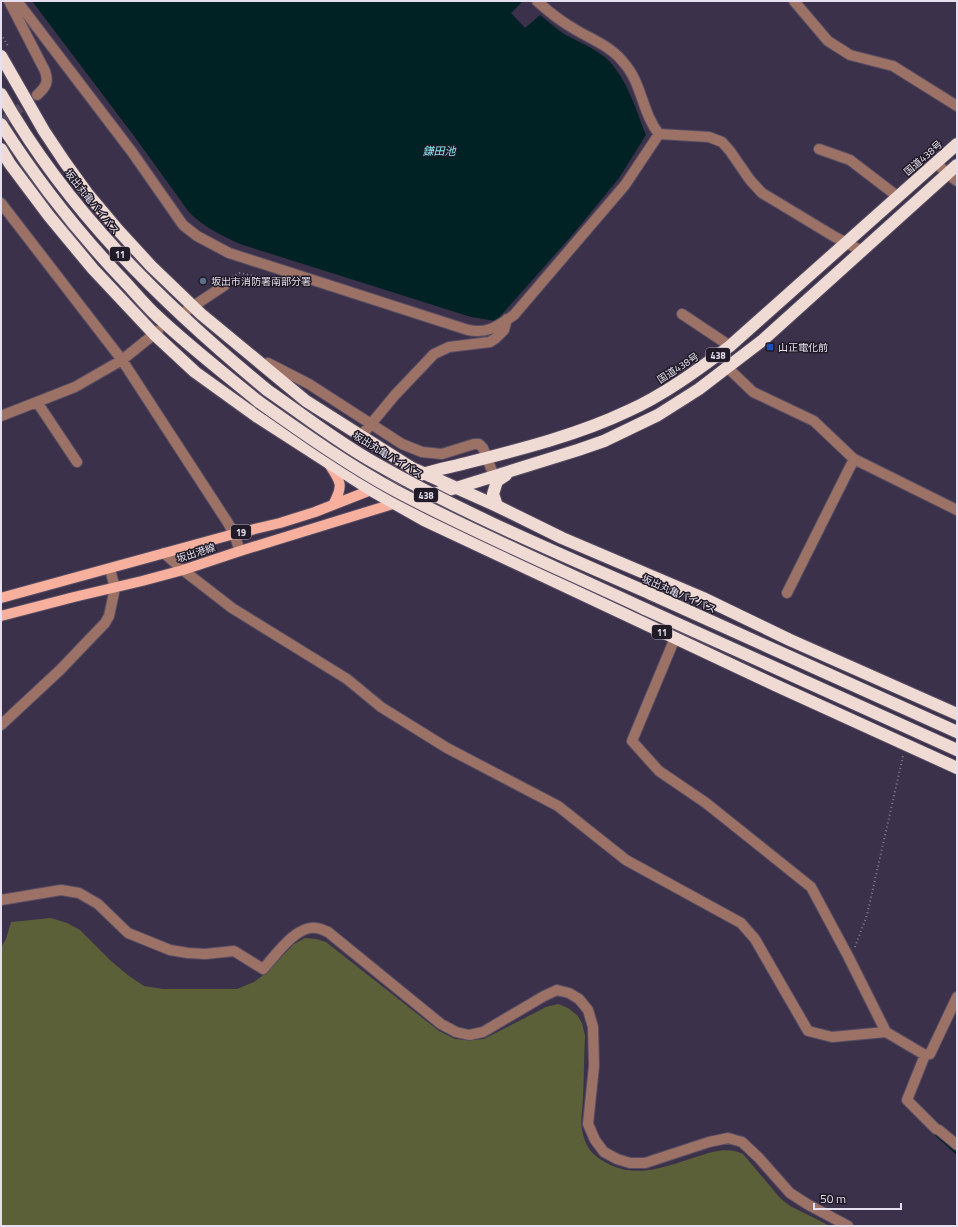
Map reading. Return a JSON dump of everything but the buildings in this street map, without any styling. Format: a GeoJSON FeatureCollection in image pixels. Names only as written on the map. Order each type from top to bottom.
{"type":"FeatureCollection","features":[{"type":"Feature","properties":{"kind":"highway"},"geometry":{"type":"LineString","coordinates":[[1,56],[44,131],[87,193],[118,230],[189,309],[306,401],[412,468],[497,506],[562,538],[702,598],[790,640],[957,714]]}},
{"type":"Feature","properties":{"kind":"highway","name":"坂出丸亀バイパス"},"geometry":{"type":"LineString","coordinates":[[1,94],[42,158],[82,211],[124,260],[219,350],[267,390],[373,462],[427,492],[482,519],[957,732]]}},
{"type":"Feature","properties":{"kind":"highway","name":"11"},"geometry":{"type":"LineString","coordinates":[[1,124],[27,165],[70,220],[112,269],[158,317],[206,359],[259,402],[350,464],[395,491],[528,555],[957,750]]}},
{"type":"Feature","properties":{"kind":"highway","name":"国道438号"},"geometry":{"type":"LineString","coordinates":[[371,490],[410,479],[425,473],[487,458],[572,433],[629,411],[649,400],[705,365],[730,346],[957,144]]}},
{"type":"Feature","properties":{"kind":"highway"},"geometry":{"type":"LineString","coordinates":[[1,149],[10,164],[49,216],[93,269],[201,376],[256,416],[371,490]]}},
{"type":"Feature","properties":{"kind":"highway","name":"438"},"geometry":{"type":"LineString","coordinates":[[396,503],[456,488],[598,443],[658,415],[687,397],[728,368],[763,340],[957,164]]}},
{"type":"Feature","properties":{"kind":"highway"},"geometry":{"type":"LineString","coordinates":[[497,506],[493,494],[497,481],[516,469]]}},
{"type":"Feature","properties":{"kind":"highway","name":"11"},"geometry":{"type":"LineString","coordinates":[[371,490],[424,520],[957,768]]}},
{"type":"Feature","properties":{"kind":"main road"},"geometry":{"type":"LineString","coordinates":[[328,463],[340,484],[340,492],[334,503]]}},
{"type":"Feature","properties":{"kind":"main road","name":"坂出港線"},"geometry":{"type":"LineString","coordinates":[[1,598],[234,534],[280,523],[315,512],[334,503],[371,490]]}},
{"type":"Feature","properties":{"kind":"main road","name":"坂出港線"},"geometry":{"type":"LineString","coordinates":[[1,616],[74,596],[115,588],[183,570],[396,503]]}},
{"type":"Feature","properties":{"kind":"street"},"geometry":{"type":"LineString","coordinates":[[9,1],[47,79],[46,84],[37,95]]}},
{"type":"Feature","properties":{"kind":"street"},"geometry":{"type":"LineString","coordinates":[[17,1],[132,152],[184,225],[197,236],[229,253],[468,330],[480,332],[489,330],[514,316],[625,185],[659,134]]}},
{"type":"Feature","properties":{"kind":"street"},"geometry":{"type":"LineString","coordinates":[[537,1],[571,27],[608,48],[625,63],[634,78],[652,126],[659,134],[709,137],[722,142],[750,180],[762,193],[835,237],[862,251]]}},
{"type":"Feature","properties":{"kind":"street"},"geometry":{"type":"LineString","coordinates":[[794,1],[828,41],[850,55],[894,66],[957,106]]}},
{"type":"Feature","properties":{"kind":"street"},"geometry":{"type":"LineString","coordinates":[[819,149],[850,160],[897,196]]}},
{"type":"Feature","properties":{"kind":"street"},"geometry":{"type":"LineString","coordinates":[[936,162],[947,174],[957,181]]}},
{"type":"Feature","properties":{"kind":"street"},"geometry":{"type":"LineString","coordinates":[[1,203],[122,360],[234,534],[240,551]]}},
{"type":"Feature","properties":{"kind":"street"},"geometry":{"type":"LineString","coordinates":[[189,309],[225,285]]}},
{"type":"Feature","properties":{"kind":"street"},"geometry":{"type":"LineString","coordinates":[[682,314],[730,346]]}},
{"type":"Feature","properties":{"kind":"street"},"geometry":{"type":"LineString","coordinates":[[361,436],[395,395],[434,354],[449,347],[490,342],[504,330],[507,320]]}},
{"type":"Feature","properties":{"kind":"street"},"geometry":{"type":"LineString","coordinates":[[1,416],[75,387],[122,360],[156,332]]}},
{"type":"Feature","properties":{"kind":"street"},"geometry":{"type":"LineString","coordinates":[[268,363],[309,384],[402,444],[422,452],[442,454],[474,444],[479,444],[483,448],[494,476]]}},
{"type":"Feature","properties":{"kind":"street"},"geometry":{"type":"LineString","coordinates":[[728,368],[753,392],[814,421],[854,459],[957,510]]}},
{"type":"Feature","properties":{"kind":"street"},"geometry":{"type":"LineString","coordinates":[[36,402],[77,462]]}},
{"type":"Feature","properties":{"kind":"street"},"geometry":{"type":"LineString","coordinates":[[787,593],[854,459]]}},
{"type":"Feature","properties":{"kind":"street"},"geometry":{"type":"LineString","coordinates":[[164,553],[183,570],[232,608],[347,679],[381,707],[447,748],[558,806],[626,860],[741,923],[755,939],[808,1031],[832,1037],[886,1032]]}},
{"type":"Feature","properties":{"kind":"street"},"geometry":{"type":"LineString","coordinates":[[1,725],[100,630],[110,616],[115,588],[110,569]]}},
{"type":"Feature","properties":{"kind":"street"},"geometry":{"type":"LineString","coordinates":[[675,638],[632,741],[659,771],[706,803],[811,887],[886,1032],[924,1055],[930,1054],[957,997]]}},
{"type":"Feature","properties":{"kind":"street"},"geometry":{"type":"LineString","coordinates":[[1,900],[61,890],[79,893],[98,904],[128,933],[170,950],[205,954],[234,951],[263,969],[296,934],[306,929],[317,928],[328,932],[441,1024],[456,1032],[470,1035],[483,1032],[557,990],[569,993],[579,999],[588,1010],[593,1027],[594,1066],[588,1124],[595,1140],[604,1152],[617,1159],[630,1163],[646,1163],[709,1142],[728,1138],[742,1142],[759,1158],[790,1193],[848,1226]]}},
{"type":"Feature","properties":{"kind":"street"},"geometry":{"type":"LineString","coordinates":[[924,1055],[907,1100],[936,1129],[957,1145]]}},
{"type":"Feature","properties":{"kind":"path"},"geometry":{"type":"LineString","coordinates":[[225,285],[234,276],[240,273],[284,283]]}},
{"type":"Feature","properties":{"kind":"path"},"geometry":{"type":"LineString","coordinates":[[848,956],[854,947],[867,914],[906,745]]}},
{"type":"Feature","properties":{"kind":"green space"},"geometry":{"type":"Polygon","coordinates":[[[51,918],[67,923],[80,930],[111,961],[144,986],[163,989],[237,989],[254,982],[266,973],[294,944],[305,938],[316,939],[326,942],[439,1031],[455,1039],[484,1039],[546,1007],[558,1004],[568,1008],[577,1015],[582,1023],[585,1036],[581,1126],[583,1135],[591,1152],[603,1161],[615,1167],[639,1171],[663,1167],[716,1151],[727,1150],[737,1152],[743,1154],[780,1198],[790,1206],[830,1226],[1,1226],[1,947],[6,939],[11,922],[51,918]]]}},
{"type":"Feature","properties":{"kind":"water","name":"鎌田池"},"geometry":{"type":"Polygon","coordinates":[[[32,1],[523,1],[511,13],[525,28],[540,15],[564,34],[594,49],[609,61],[616,69],[626,87],[646,135],[619,178],[574,233],[496,321],[471,317],[240,244],[200,222],[189,212],[134,136],[32,1]]]}},
{"type":"Feature","properties":{"kind":"waterway"},"geometry":{"type":"LineString","coordinates":[[936,1134],[957,1153]]}},
{"type":"Feature","properties":{"kind":"tunnel"},"geometry":{"type":"LineString","coordinates":[[1,123],[37,95]]}},
{"type":"Feature","properties":{"kind":"place","name":"坂出市消防署南部分署"},"geometry":{"type":"Point","coordinates":[203,281]}},
{"type":"Feature","properties":{"kind":"place","name":"山正電化前"},"geometry":{"type":"Point","coordinates":[770,347]}}]}
